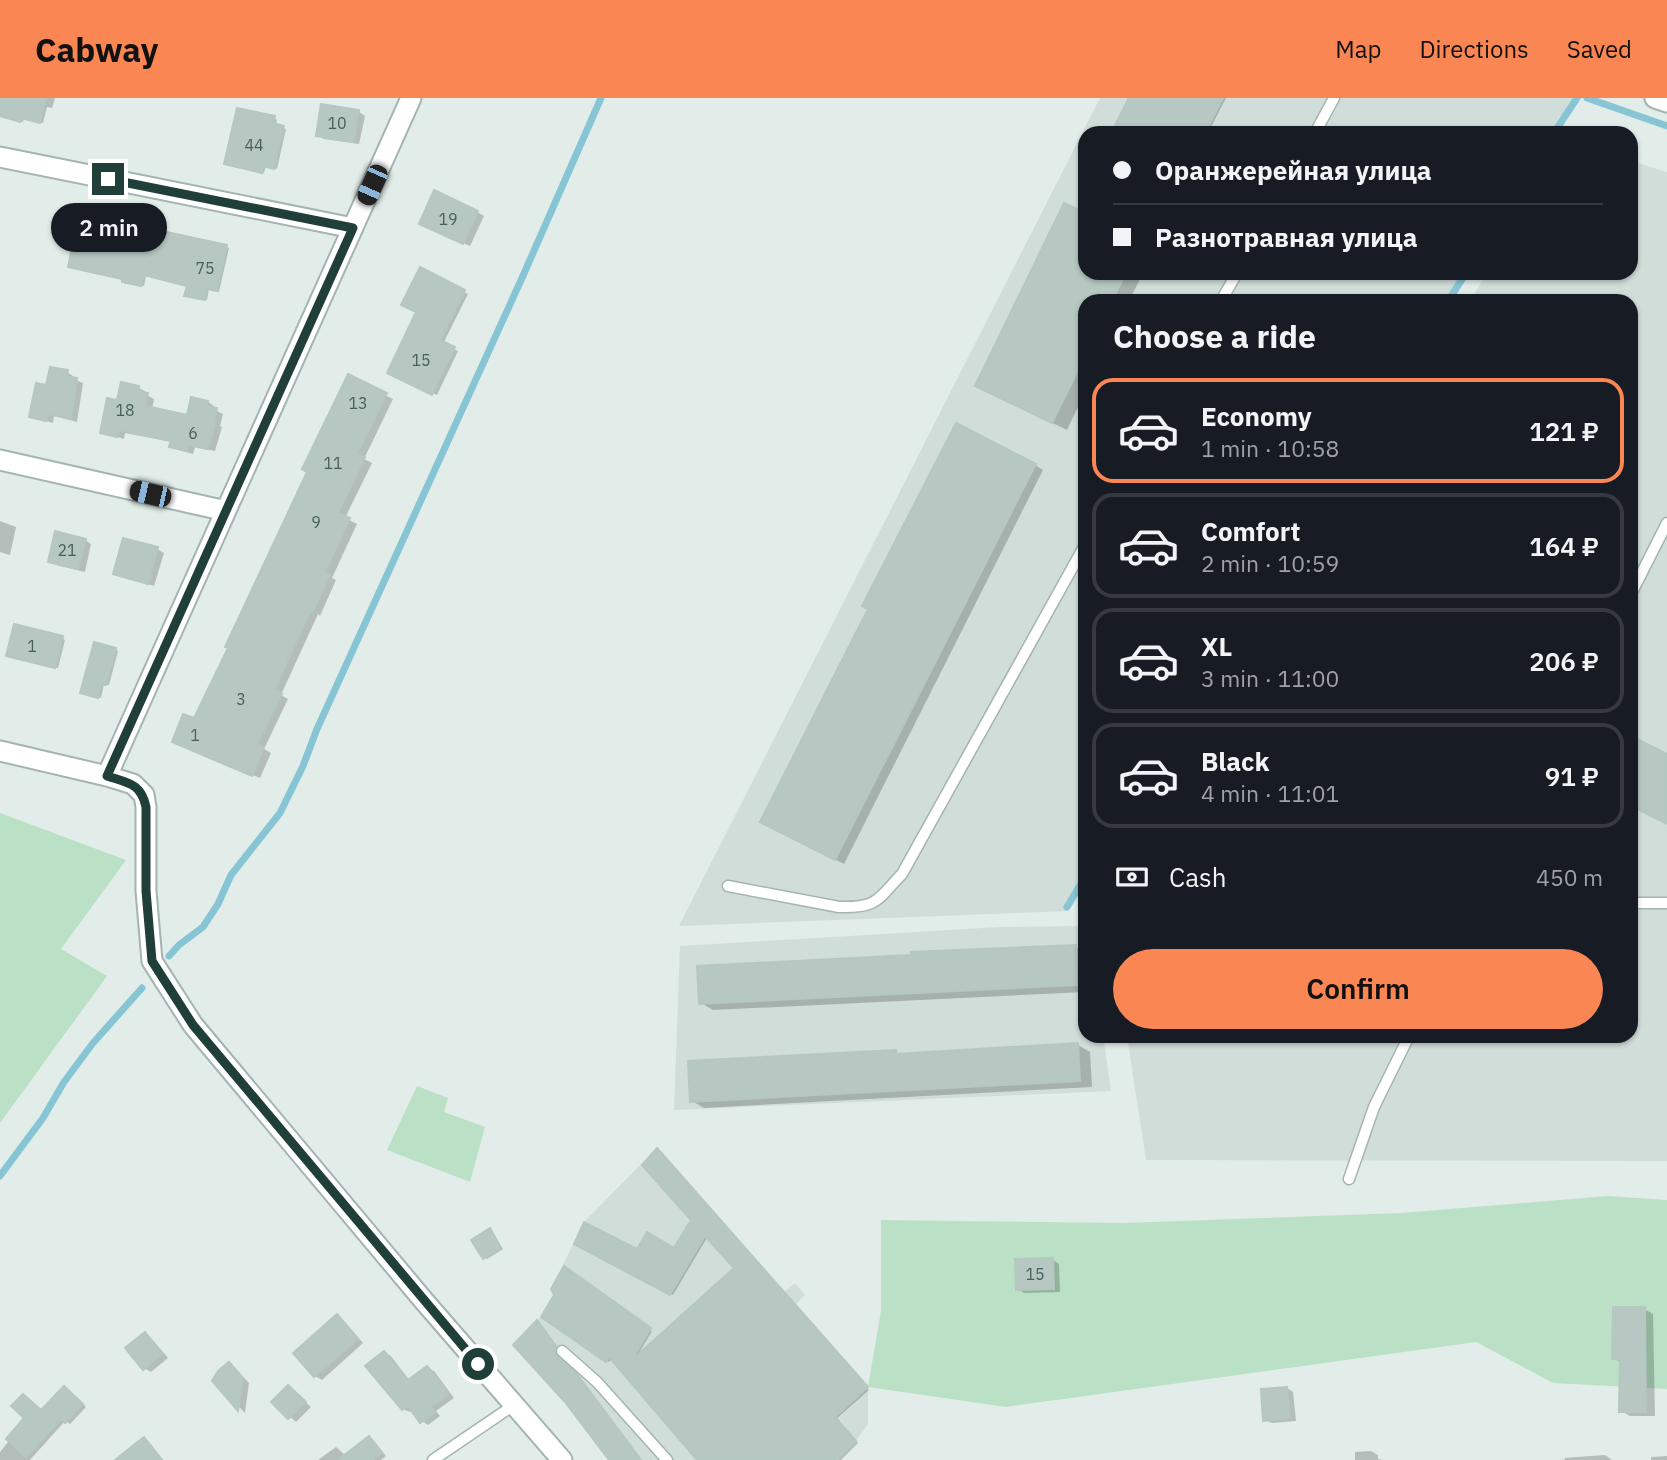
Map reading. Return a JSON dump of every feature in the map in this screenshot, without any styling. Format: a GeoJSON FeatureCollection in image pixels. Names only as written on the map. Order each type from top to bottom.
{"type":"FeatureCollection","features":[{"type":"Feature","properties":{"kind":"street"},"geometry":{"type":"LineString","coordinates":[[107,776],[411,98]]}},
{"type":"Feature","properties":{"kind":"street"},"geometry":{"type":"LineString","coordinates":[[1655,98],[1667,102]]}},
{"type":"Feature","properties":{"kind":"street"},"geometry":{"type":"LineString","coordinates":[[0,157],[353,228]]}},
{"type":"Feature","properties":{"kind":"street"},"geometry":{"type":"LineString","coordinates":[[0,460],[226,511]]}},
{"type":"Feature","properties":{"kind":"street"},"geometry":{"type":"LineString","coordinates":[[0,751],[107,776],[133,784],[144,795],[146,891],[152,961],[193,1025],[424,1301],[562,1460]]}},
{"type":"Feature","properties":{"kind":"lane"},"geometry":{"type":"LineString","coordinates":[[1319,126],[1334,98]]}},
{"type":"Feature","properties":{"kind":"lane"},"geometry":{"type":"LineString","coordinates":[[1638,580],[1667,523]]}},
{"type":"Feature","properties":{"kind":"lane"},"geometry":{"type":"LineString","coordinates":[[728,886],[839,907],[874,904],[902,874],[1078,558]]}},
{"type":"Feature","properties":{"kind":"lane"},"geometry":{"type":"LineString","coordinates":[[1638,903],[1667,903]]}},
{"type":"Feature","properties":{"kind":"lane"},"geometry":{"type":"LineString","coordinates":[[1349,1179],[1374,1107],[1406,1043]]}},
{"type":"Feature","properties":{"kind":"lane"},"geometry":{"type":"LineString","coordinates":[[562,1351],[597,1382],[667,1460]]}},
{"type":"Feature","properties":{"kind":"lane"},"geometry":{"type":"LineString","coordinates":[[433,1460],[514,1405]]}},
{"type":"Feature","properties":{"kind":"shaded area"},"geometry":{"type":"Polygon","coordinates":[[[1100,98],[1575,98],[1557,126],[1086,126],[1100,98]]]}},
{"type":"Feature","properties":{"kind":"shaded area"},"geometry":{"type":"Polygon","coordinates":[[[1078,141],[1078,280],[1462,280],[1452,294],[1078,294],[1078,895],[1068,911],[679,926],[1078,141]]]}},
{"type":"Feature","properties":{"kind":"shaded area"},"geometry":{"type":"Polygon","coordinates":[[[1638,163],[1667,172],[1667,1161],[1146,1160],[1128,1043],[1638,1043],[1638,294],[1474,294],[1483,280],[1638,280],[1638,163]]]}},
{"type":"Feature","properties":{"kind":"shaded area"},"geometry":{"type":"Polygon","coordinates":[[[1078,926],[1078,1043],[1104,1043],[1111,1091],[674,1110],[680,946],[1000,927],[1078,926]]]}},
{"type":"Feature","properties":{"kind":"shaded area"},"geometry":{"type":"Polygon","coordinates":[[[657,1148],[784,1292],[795,1283],[805,1295],[795,1305],[868,1387],[868,1424],[837,1460],[609,1460],[565,1402],[513,1345],[542,1315],[554,1295],[551,1289],[584,1222],[657,1148]]]}},
{"type":"Feature","properties":{"kind":"green space"},"geometry":{"type":"Polygon","coordinates":[[[0,813],[126,860],[61,949],[107,976],[0,1123],[0,813]]]}},
{"type":"Feature","properties":{"kind":"green space"},"geometry":{"type":"Polygon","coordinates":[[[417,1086],[448,1098],[444,1112],[485,1127],[470,1182],[387,1150],[417,1086]]]}},
{"type":"Feature","properties":{"kind":"green space"},"geometry":{"type":"Polygon","coordinates":[[[1608,1196],[1667,1200],[1667,1389],[1553,1383],[1476,1342],[1006,1407],[868,1387],[881,1311],[881,1220],[1124,1223],[1401,1213],[1608,1196]]]}},
{"type":"Feature","properties":{"kind":"building"},"geometry":{"type":"Polygon","coordinates":[[[0,98],[46,98],[40,123],[21,118],[20,122],[0,116],[0,98]]]}},
{"type":"Feature","properties":{"kind":"building"},"geometry":{"type":"Polygon","coordinates":[[[1129,98],[1223,98],[1209,126],[1115,126],[1129,98]]]}},
{"type":"Feature","properties":{"kind":"building"},"geometry":{"type":"Polygon","coordinates":[[[321,104],[359,110],[354,142],[316,136],[321,104]]]}},
{"type":"Feature","properties":{"kind":"building"},"geometry":{"type":"Polygon","coordinates":[[[237,108],[275,116],[273,123],[284,126],[274,169],[263,166],[262,173],[224,164],[237,108]]]}},
{"type":"Feature","properties":{"kind":"building"},"geometry":{"type":"Polygon","coordinates":[[[434,190],[478,211],[463,244],[419,224],[434,190]]]}},
{"type":"Feature","properties":{"kind":"building"},"geometry":{"type":"Polygon","coordinates":[[[1064,203],[1078,210],[1078,280],[1122,280],[1116,294],[1078,294],[1078,370],[1052,423],[975,386],[1064,203]]]}},
{"type":"Feature","properties":{"kind":"building"},"geometry":{"type":"Polygon","coordinates":[[[78,219],[133,230],[134,225],[227,245],[217,291],[207,289],[205,300],[184,296],[187,286],[144,275],[141,286],[68,267],[78,219]]]}},
{"type":"Feature","properties":{"kind":"building"},"geometry":{"type":"Polygon","coordinates":[[[420,267],[465,290],[440,340],[455,347],[432,395],[387,373],[416,312],[401,305],[420,267]]]}},
{"type":"Feature","properties":{"kind":"building"},"geometry":{"type":"Polygon","coordinates":[[[50,367],[68,370],[67,376],[77,378],[71,419],[48,414],[46,421],[29,417],[36,383],[46,385],[50,367]]]}},
{"type":"Feature","properties":{"kind":"building"},"geometry":{"type":"Polygon","coordinates":[[[348,374],[387,393],[357,454],[365,457],[338,513],[350,518],[325,572],[330,575],[274,690],[282,694],[257,744],[264,747],[252,776],[172,742],[183,714],[194,718],[228,648],[225,647],[307,472],[302,469],[348,374]]]}},
{"type":"Feature","properties":{"kind":"building"},"geometry":{"type":"Polygon","coordinates":[[[121,382],[139,386],[138,391],[148,393],[146,406],[187,415],[191,397],[208,401],[207,406],[217,408],[208,449],[188,445],[187,451],[169,447],[171,441],[119,430],[117,437],[100,433],[107,398],[117,400],[121,382]]]}},
{"type":"Feature","properties":{"kind":"building"},"geometry":{"type":"Polygon","coordinates":[[[956,423],[1036,464],[835,860],[760,822],[868,609],[862,606],[956,423]]]}},
{"type":"Feature","properties":{"kind":"building"},"geometry":{"type":"Polygon","coordinates":[[[55,531],[86,539],[78,569],[48,562],[55,531]]]}},
{"type":"Feature","properties":{"kind":"building"},"geometry":{"type":"Polygon","coordinates":[[[123,538],[158,547],[148,584],[113,574],[123,538]]]}},
{"type":"Feature","properties":{"kind":"building"},"geometry":{"type":"Polygon","coordinates":[[[14,624],[63,636],[55,668],[6,656],[14,624]]]}},
{"type":"Feature","properties":{"kind":"building"},"geometry":{"type":"Polygon","coordinates":[[[94,642],[116,648],[106,685],[101,684],[98,698],[80,693],[94,642]]]}},
{"type":"Feature","properties":{"kind":"building"},"geometry":{"type":"Polygon","coordinates":[[[1638,740],[1667,754],[1667,824],[1638,810],[1638,740]]]}},
{"type":"Feature","properties":{"kind":"building"},"geometry":{"type":"Polygon","coordinates":[[[1076,945],[1077,985],[699,1004],[697,966],[911,955],[911,952],[1076,945]]]}},
{"type":"Feature","properties":{"kind":"building"},"geometry":{"type":"Polygon","coordinates":[[[1078,1043],[1080,1081],[690,1102],[688,1061],[896,1050],[896,1054],[1078,1043]]]}},
{"type":"Feature","properties":{"kind":"building"},"geometry":{"type":"Polygon","coordinates":[[[657,1148],[868,1387],[835,1417],[856,1441],[837,1460],[697,1460],[609,1357],[606,1362],[541,1317],[554,1295],[551,1289],[564,1266],[651,1328],[632,1360],[734,1268],[705,1236],[670,1295],[574,1244],[584,1222],[637,1249],[647,1232],[674,1248],[691,1220],[642,1165],[657,1148]]]}},
{"type":"Feature","properties":{"kind":"building"},"geometry":{"type":"Polygon","coordinates":[[[490,1228],[501,1248],[483,1259],[471,1240],[490,1228]]]}},
{"type":"Feature","properties":{"kind":"building"},"geometry":{"type":"Polygon","coordinates":[[[1053,1258],[1054,1289],[1016,1290],[1015,1259],[1053,1258]]]}},
{"type":"Feature","properties":{"kind":"building"},"geometry":{"type":"Polygon","coordinates":[[[1613,1307],[1645,1307],[1646,1412],[1619,1412],[1620,1359],[1612,1359],[1613,1307]]]}},
{"type":"Feature","properties":{"kind":"building"},"geometry":{"type":"Polygon","coordinates":[[[337,1314],[358,1339],[314,1377],[293,1353],[337,1314]]]}},
{"type":"Feature","properties":{"kind":"building"},"geometry":{"type":"Polygon","coordinates":[[[537,1320],[556,1346],[557,1356],[576,1373],[641,1460],[609,1460],[565,1402],[513,1345],[537,1320]]]}},
{"type":"Feature","properties":{"kind":"building"},"geometry":{"type":"Polygon","coordinates":[[[145,1332],[162,1354],[143,1370],[125,1348],[145,1332]]]}},
{"type":"Feature","properties":{"kind":"building"},"geometry":{"type":"Polygon","coordinates":[[[384,1351],[408,1380],[427,1366],[449,1394],[431,1407],[435,1412],[420,1423],[408,1406],[402,1410],[365,1366],[384,1351]]]}},
{"type":"Feature","properties":{"kind":"building"},"geometry":{"type":"Polygon","coordinates":[[[229,1362],[243,1378],[238,1411],[212,1381],[218,1371],[229,1362]]]}},
{"type":"Feature","properties":{"kind":"building"},"geometry":{"type":"Polygon","coordinates":[[[288,1385],[306,1402],[288,1419],[271,1402],[288,1385]]]}},
{"type":"Feature","properties":{"kind":"building"},"geometry":{"type":"Polygon","coordinates":[[[64,1386],[83,1404],[65,1423],[61,1419],[26,1457],[6,1439],[24,1418],[11,1406],[23,1394],[41,1410],[64,1386]]]}},
{"type":"Feature","properties":{"kind":"building"},"geometry":{"type":"Polygon","coordinates":[[[1287,1387],[1290,1418],[1263,1421],[1261,1389],[1287,1387]]]}},
{"type":"Feature","properties":{"kind":"building"},"geometry":{"type":"Polygon","coordinates":[[[369,1436],[382,1453],[372,1460],[338,1460],[369,1436]]]}},
{"type":"Feature","properties":{"kind":"building"},"geometry":{"type":"Polygon","coordinates":[[[144,1437],[162,1460],[115,1460],[144,1437]]]}},
{"type":"Feature","properties":{"kind":"waterway"},"geometry":{"type":"LineString","coordinates":[[169,956],[203,927],[218,904],[231,875],[280,813],[601,98]]}},
{"type":"Feature","properties":{"kind":"waterway"},"geometry":{"type":"LineString","coordinates":[[1559,126],[1577,98]]}},
{"type":"Feature","properties":{"kind":"waterway"},"geometry":{"type":"LineString","coordinates":[[1587,98],[1667,126]]}},
{"type":"Feature","properties":{"kind":"waterway"},"geometry":{"type":"LineString","coordinates":[[1452,294],[1462,280]]}},
{"type":"Feature","properties":{"kind":"waterway"},"geometry":{"type":"LineString","coordinates":[[1067,907],[1078,889]]}},
{"type":"Feature","properties":{"kind":"waterway"},"geometry":{"type":"LineString","coordinates":[[0,1176],[93,1043],[142,988]]}},
{"type":"Feature","properties":{"kind":"route"},"geometry":{"type":"LineString","coordinates":[[108,179],[353,228],[107,776],[133,784],[144,795],[146,891],[152,961],[193,1025],[478,1364]]}}]}
